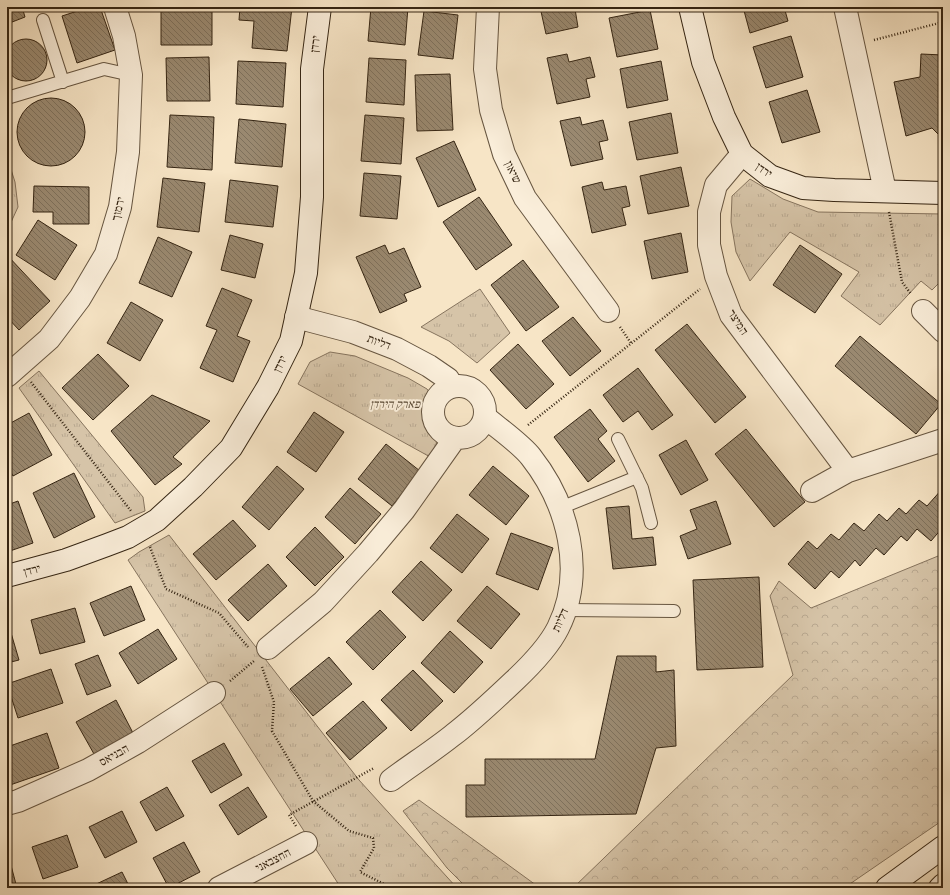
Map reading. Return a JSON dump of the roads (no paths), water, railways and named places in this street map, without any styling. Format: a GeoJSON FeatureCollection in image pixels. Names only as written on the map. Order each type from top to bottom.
{"type":"FeatureCollection","features":[{"type":"Feature","properties":{"kind":"street","name":"ירמוך"},"geometry":{"type":"LineString","coordinates":[[13,371],[49,339],[80,298],[106,254],[120,207],[128,152],[130,75],[124,36],[115,7]]}},
{"type":"Feature","properties":{"kind":"street","name":"ירדן"},"geometry":{"type":"LineString","coordinates":[[7,576],[66,560],[128,537],[157,520],[193,487],[231,448],[268,387],[291,340],[306,273],[312,197],[312,69],[320,7]]}},
{"type":"Feature","properties":{"kind":"street","name":"שיאון"},"geometry":{"type":"LineString","coordinates":[[488,7],[485,69],[491,110],[504,154],[525,198],[608,311]]}},
{"type":"Feature","properties":{"kind":"street","name":"ירדן"},"geometry":{"type":"LineString","coordinates":[[690,7],[703,62],[724,117],[742,154],[770,176],[803,188],[943,193]]}},
{"type":"Feature","properties":{"kind":"street"},"geometry":{"type":"LineString","coordinates":[[845,7],[885,191]]}},
{"type":"Feature","properties":{"kind":"street","name":"המיצר"},"geometry":{"type":"LineString","coordinates":[[742,154],[716,185],[709,212],[709,245],[716,276],[731,315],[848,471]]}},
{"type":"Feature","properties":{"kind":"street"},"geometry":{"type":"LineString","coordinates":[[923,311],[943,331]]}},
{"type":"Feature","properties":{"kind":"street","name":"דליות"},"geometry":{"type":"LineString","coordinates":[[296,317],[353,332],[397,349],[429,366],[448,379],[452,386]]}},
{"type":"Feature","properties":{"kind":"street"},"geometry":{"type":"LineString","coordinates":[[452,386],[470,387],[483,399],[486,408],[485,417],[478,430],[470,436],[455,438],[447,435],[439,429],[433,414],[434,405],[444,390],[452,386]]}},
{"type":"Feature","properties":{"kind":"street","name":"דליות"},"geometry":{"type":"LineString","coordinates":[[391,780],[453,735],[496,698],[536,660],[558,628],[570,595],[572,556],[565,520],[549,484],[530,456],[485,417]]}},
{"type":"Feature","properties":{"kind":"street"},"geometry":{"type":"LineString","coordinates":[[263,653],[323,602],[368,553],[404,510],[455,438]]}},
{"type":"Feature","properties":{"kind":"street"},"geometry":{"type":"LineString","coordinates":[[812,491],[848,471],[943,440]]}},
{"type":"Feature","properties":{"kind":"street","name":"הבניאס"},"geometry":{"type":"LineString","coordinates":[[7,804],[18,801],[88,770],[138,742],[214,693]]}},
{"type":"Feature","properties":{"kind":"street","name":"החצבאני"},"geometry":{"type":"LineString","coordinates":[[219,888],[306,843]]}},
{"type":"Feature","properties":{"kind":"street"},"geometry":{"type":"LineString","coordinates":[[887,888],[943,847]]}},
{"type":"Feature","properties":{"kind":"lane"},"geometry":{"type":"LineString","coordinates":[[43,20],[63,82]]}},
{"type":"Feature","properties":{"kind":"lane"},"geometry":{"type":"LineString","coordinates":[[7,98],[104,70],[130,75]]}},
{"type":"Feature","properties":{"kind":"lane"},"geometry":{"type":"LineString","coordinates":[[618,438],[642,488],[651,523]]}},
{"type":"Feature","properties":{"kind":"lane"},"geometry":{"type":"LineString","coordinates":[[560,508],[637,477]]}},
{"type":"Feature","properties":{"kind":"lane"},"geometry":{"type":"LineString","coordinates":[[565,610],[674,611]]}},
{"type":"Feature","properties":{"kind":"park label","name":"פארק הירדן"},"geometry":{"type":"Point","coordinates":[395,404]}}]}
